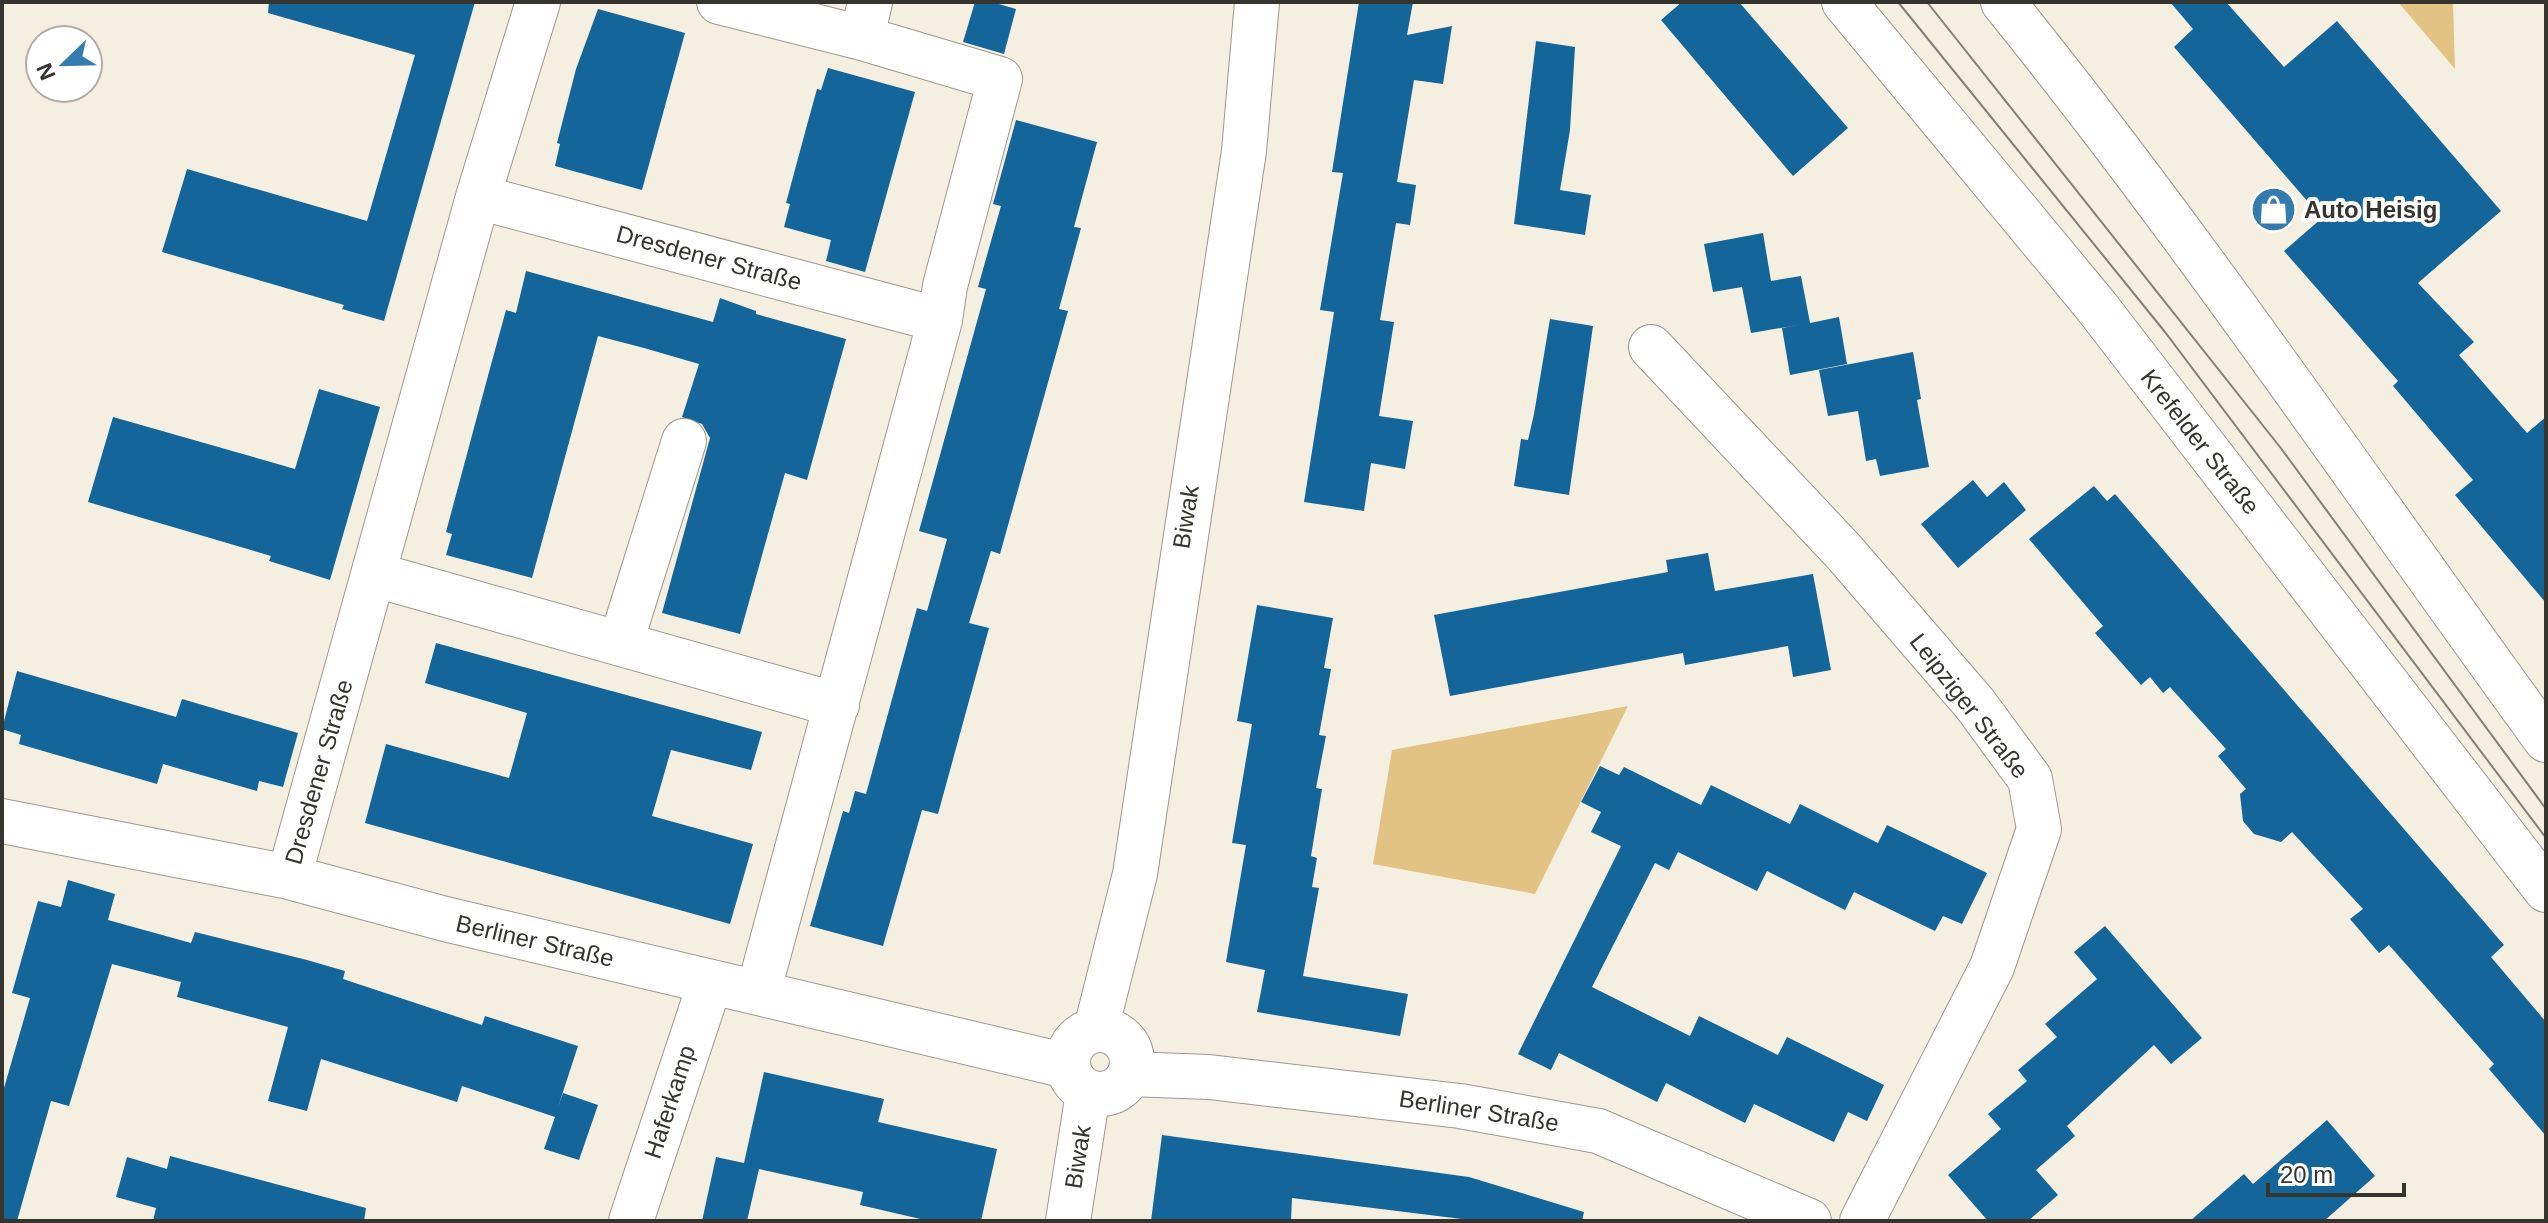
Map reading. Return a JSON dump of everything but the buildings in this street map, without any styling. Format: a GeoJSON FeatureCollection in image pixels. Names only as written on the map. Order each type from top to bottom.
{"type":"FeatureCollection","features":[{"type":"Feature","properties":{"kind":"street","name":"Dresdener Straße"},"geometry":{"type":"LineString","coordinates":[[289,877],[376,575],[478,197],[538,2]]}},
{"type":"Feature","properties":{"kind":"street"},"geometry":{"type":"LineString","coordinates":[[719,2],[866,20],[1000,79],[945,286],[940,320],[758,993]]}},
{"type":"Feature","properties":{"kind":"street","name":"Biwak"},"geometry":{"type":"LineString","coordinates":[[1096,1029],[1135,874],[1244,151],[1257,2]]}},
{"type":"Feature","properties":{"kind":"street","name":"Krefelder Straße"},"geometry":{"type":"LineString","coordinates":[[1844,2],[2096,306],[2546,890]]}},
{"type":"Feature","properties":{"kind":"street"},"geometry":{"type":"LineString","coordinates":[[2003,2],[2105,130],[2263,343],[2546,740]]}},
{"type":"Feature","properties":{"kind":"street","name":"Dresdener Straße"},"geometry":{"type":"LineString","coordinates":[[478,197],[940,320]]}},
{"type":"Feature","properties":{"kind":"street","name":"Leipziger Straße"},"geometry":{"type":"LineString","coordinates":[[1651,347],[1854,564],[1975,704],[2030,779],[2039,829],[1992,967],[1862,1221]]}},
{"type":"Feature","properties":{"kind":"street"},"geometry":{"type":"LineString","coordinates":[[621,642],[684,441]]}},
{"type":"Feature","properties":{"kind":"street"},"geometry":{"type":"LineString","coordinates":[[376,575],[837,705]]}},
{"type":"Feature","properties":{"kind":"street","name":"Berliner Straße"},"geometry":{"type":"LineString","coordinates":[[2,821],[289,877],[445,919],[758,993],[1078,1080]]}},
{"type":"Feature","properties":{"kind":"street","name":"Haferkamp"},"geometry":{"type":"LineString","coordinates":[[631,1221],[710,983]]}},
{"type":"Feature","properties":{"kind":"street"},"geometry":{"type":"LineString","coordinates":[[1096,1029],[1116,1034],[1131,1053],[1130,1074],[1115,1091],[1101,1095],[1078,1080],[1070,1047],[1080,1036],[1096,1029]]}},
{"type":"Feature","properties":{"kind":"street","name":"Berliner Straße"},"geometry":{"type":"LineString","coordinates":[[1130,1074],[1209,1077],[1460,1106],[1598,1131],[1809,1221]]}},
{"type":"Feature","properties":{"kind":"street","name":"Biwak"},"geometry":{"type":"LineString","coordinates":[[1068,1221],[1078,1080]]}},
{"type":"Feature","properties":{"kind":"shaded area"},"geometry":{"type":"Polygon","coordinates":[[[2398,2],[2453,2],[2455,69],[2398,2]]]}},
{"type":"Feature","properties":{"kind":"shaded area"},"geometry":{"type":"Polygon","coordinates":[[[1628,706],[1535,894],[1373,864],[1392,750],[1628,706]]]}},
{"type":"Feature","properties":{"kind":"tram line"},"geometry":{"type":"LineString","coordinates":[[1898,2],[2165,332],[2546,838]]}},
{"type":"Feature","properties":{"kind":"tram line"},"geometry":{"type":"LineString","coordinates":[[1927,2],[2280,447],[2546,809]]}},
{"type":"Feature","properties":{"kind":"place","name":"Auto Heisig"},"geometry":{"type":"Point","coordinates":[2273,210]}}]}
